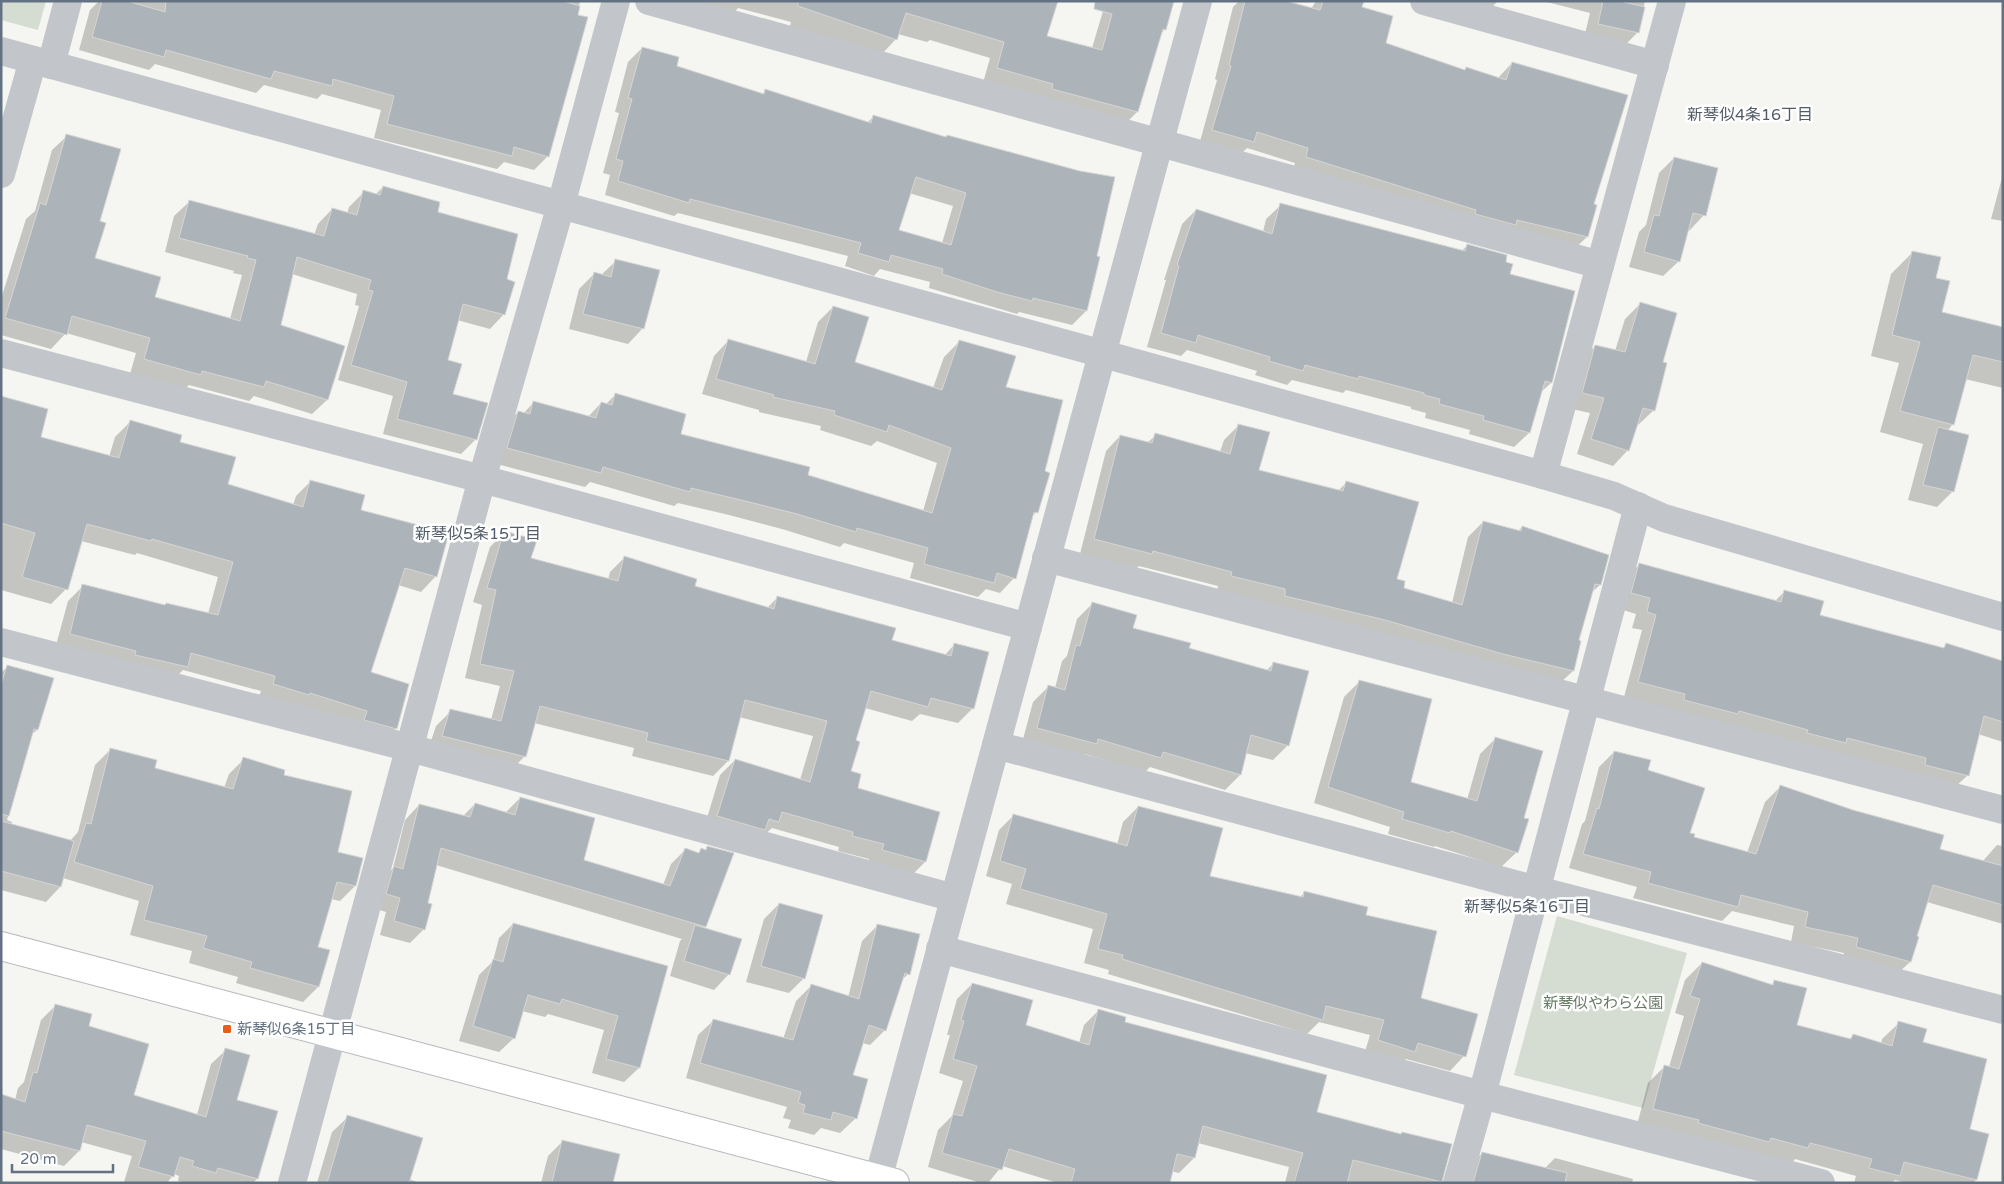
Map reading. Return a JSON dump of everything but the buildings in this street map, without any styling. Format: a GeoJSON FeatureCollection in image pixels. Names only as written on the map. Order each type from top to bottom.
{"type":"FeatureCollection","features":[{"type":"Feature","properties":{"kind":"street"},"geometry":{"type":"LineString","coordinates":[[1,174],[42,62],[68,1]]}},
{"type":"Feature","properties":{"kind":"street"},"geometry":{"type":"LineString","coordinates":[[292,1183],[334,1034],[482,479],[616,1]]}},
{"type":"Feature","properties":{"kind":"street"},"geometry":{"type":"LineString","coordinates":[[649,1],[1600,265]]}},
{"type":"Feature","properties":{"kind":"street"},"geometry":{"type":"LineString","coordinates":[[1,946],[883,1181],[940,949],[1198,1]]}},
{"type":"Feature","properties":{"kind":"street"},"geometry":{"type":"LineString","coordinates":[[1424,1],[1654,65]]}},
{"type":"Feature","properties":{"kind":"street"},"geometry":{"type":"LineString","coordinates":[[1543,475],[1672,1]]}},
{"type":"Feature","properties":{"kind":"street"},"geometry":{"type":"LineString","coordinates":[[1,51],[1543,475],[1614,496],[1664,518],[2003,617]]}},
{"type":"Feature","properties":{"kind":"street"},"geometry":{"type":"LineString","coordinates":[[1,353],[482,479],[1028,626]]}},
{"type":"Feature","properties":{"kind":"street"},"geometry":{"type":"LineString","coordinates":[[1457,1183],[1537,890],[1638,506]]}},
{"type":"Feature","properties":{"kind":"street"},"geometry":{"type":"LineString","coordinates":[[1046,558],[2003,810]]}},
{"type":"Feature","properties":{"kind":"street"},"geometry":{"type":"LineString","coordinates":[[1,642],[410,748],[954,898]]}},
{"type":"Feature","properties":{"kind":"street"},"geometry":{"type":"LineString","coordinates":[[996,745],[1537,890],[2003,1010]]}},
{"type":"Feature","properties":{"kind":"street"},"geometry":{"type":"LineString","coordinates":[[940,949],[1482,1095],[1821,1183]]}},
{"type":"Feature","properties":{"kind":"green space"},"geometry":{"type":"Polygon","coordinates":[[[1,1],[46,1],[38,30],[1,20],[1,1]]]}},
{"type":"Feature","properties":{"kind":"green space","name":"新琴似やわら公園"},"geometry":{"type":"Polygon","coordinates":[[[1557,916],[1687,953],[1643,1108],[1514,1075],[1557,916]]]}},
{"type":"Feature","properties":{"kind":"place","name":"新琴似6条15丁目"},"geometry":{"type":"Point","coordinates":[227,1029]}},
{"type":"Feature","properties":{"kind":"district","name":"新琴似4条16丁目"},"geometry":{"type":"Point","coordinates":[1750,114]}},
{"type":"Feature","properties":{"kind":"district","name":"新琴似5条15丁目"},"geometry":{"type":"Point","coordinates":[478,533]}},
{"type":"Feature","properties":{"kind":"district","name":"新琴似5条16丁目"},"geometry":{"type":"Point","coordinates":[1527,906]}}]}
